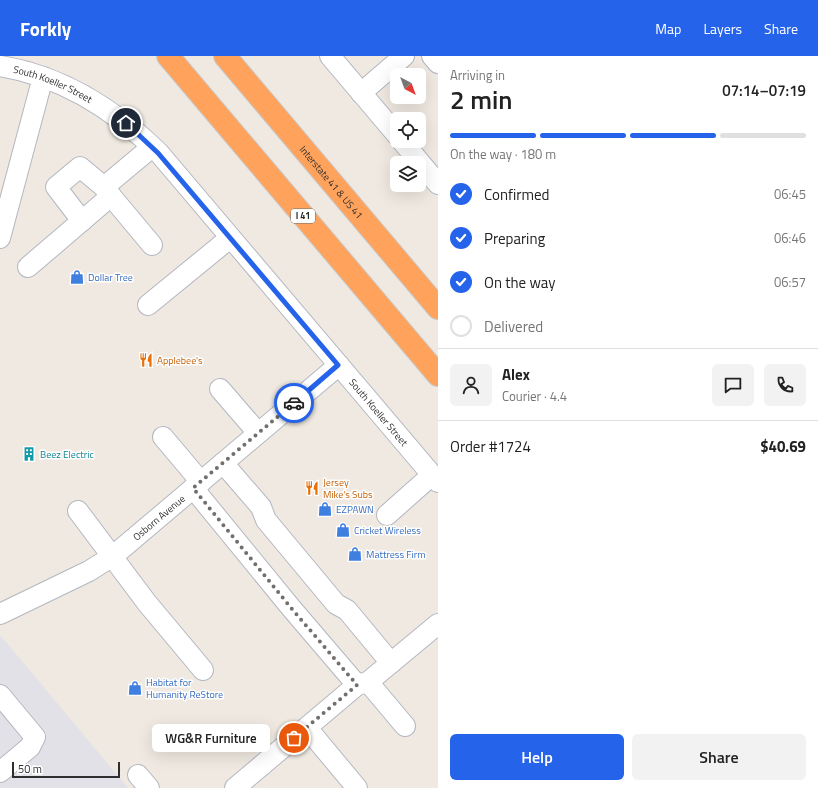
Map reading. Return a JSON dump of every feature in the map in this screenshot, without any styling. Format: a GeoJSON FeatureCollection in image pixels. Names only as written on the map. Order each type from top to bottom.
{"type":"FeatureCollection","features":[{"type":"Feature","properties":{"kind":"highway","name":"I 41"},"geometry":{"type":"LineString","coordinates":[[168,56],[438,375]]}},
{"type":"Feature","properties":{"kind":"highway","name":"Interstate 41 & US 41"},"geometry":{"type":"LineString","coordinates":[[225,56],[438,308]]}},
{"type":"Feature","properties":{"kind":"street"},"geometry":{"type":"LineString","coordinates":[[330,56],[390,127]]}},
{"type":"Feature","properties":{"kind":"street"},"geometry":{"type":"LineString","coordinates":[[361,93],[404,56]]}},
{"type":"Feature","properties":{"kind":"street"},"geometry":{"type":"LineString","coordinates":[[432,56],[438,63]]}},
{"type":"Feature","properties":{"kind":"street","name":"South Koeller Street"},"geometry":{"type":"LineString","coordinates":[[0,66],[32,73],[68,87],[98,103],[126,123],[152,146],[435,479]]}},
{"type":"Feature","properties":{"kind":"street"},"geometry":{"type":"LineString","coordinates":[[0,238],[43,77]]}},
{"type":"Feature","properties":{"kind":"street"},"geometry":{"type":"LineString","coordinates":[[28,267],[82,221],[108,191],[152,146]]}},
{"type":"Feature","properties":{"kind":"street"},"geometry":{"type":"LineString","coordinates":[[408,148],[438,184]]}},
{"type":"Feature","properties":{"kind":"street"},"geometry":{"type":"LineString","coordinates":[[82,221],[56,188],[80,167],[108,191],[152,244]]}},
{"type":"Feature","properties":{"kind":"street"},"geometry":{"type":"LineString","coordinates":[[148,305],[230,238]]}},
{"type":"Feature","properties":{"kind":"street","name":"Osborn Avenue"},"geometry":{"type":"LineString","coordinates":[[0,614],[89,571],[112,556],[338,365]]}},
{"type":"Feature","properties":{"kind":"street"},"geometry":{"type":"LineString","coordinates":[[220,389],[258,433]]}},
{"type":"Feature","properties":{"kind":"street"},"geometry":{"type":"LineString","coordinates":[[163,437],[197,485],[292,609],[405,726]]}},
{"type":"Feature","properties":{"kind":"street"},"geometry":{"type":"LineString","coordinates":[[223,463],[261,507],[266,520],[336,604],[347,610],[391,663]]}},
{"type":"Feature","properties":{"kind":"street"},"geometry":{"type":"LineString","coordinates":[[387,515],[435,479]]}},
{"type":"Feature","properties":{"kind":"street"},"geometry":{"type":"LineString","coordinates":[[78,510],[152,609],[203,670]]}},
{"type":"Feature","properties":{"kind":"street"},"geometry":{"type":"LineString","coordinates":[[235,788],[307,728],[363,683],[391,663],[438,624]]}},
{"type":"Feature","properties":{"kind":"street"},"geometry":{"type":"LineString","coordinates":[[0,695],[35,737],[30,747],[3,764]]}},
{"type":"Feature","properties":{"kind":"street"},"geometry":{"type":"LineString","coordinates":[[307,728],[357,788]]}},
{"type":"Feature","properties":{"kind":"shaded area"},"geometry":{"type":"Polygon","coordinates":[[[0,635],[128,788],[0,788],[0,635]]]}},
{"type":"Feature","properties":{"kind":"way so far"},"geometry":{"type":"LineString","coordinates":[[294,403],[193,488],[292,609],[357,685],[294,738]]}},
{"type":"Feature","properties":{"kind":"place","name":"Dollar Tree"},"geometry":{"type":"Point","coordinates":[77,277]}},
{"type":"Feature","properties":{"kind":"place","name":"Applebee's"},"geometry":{"type":"Point","coordinates":[146,360]}},
{"type":"Feature","properties":{"kind":"place","name":"Beez Electric"},"geometry":{"type":"Point","coordinates":[29,454]}},
{"type":"Feature","properties":{"kind":"place","name":"Jersey Mike's Subs"},"geometry":{"type":"Point","coordinates":[312,488]}},
{"type":"Feature","properties":{"kind":"place","name":"EZPAWN"},"geometry":{"type":"Point","coordinates":[325,509]}},
{"type":"Feature","properties":{"kind":"place","name":"Cricket Wireless"},"geometry":{"type":"Point","coordinates":[343,530]}},
{"type":"Feature","properties":{"kind":"place","name":"Mattress Firm"},"geometry":{"type":"Point","coordinates":[355,554]}},
{"type":"Feature","properties":{"kind":"place","name":"Habitat for Humanity ReStore"},"geometry":{"type":"Point","coordinates":[135,688]}},
{"type":"Feature","properties":{"kind":"place","name":"WG&R Furniture"},"geometry":{"type":"Point","coordinates":[294,738]}},
{"type":"Feature","properties":{"kind":"route"},"geometry":{"type":"LineString","coordinates":[[126,123],[145,139],[158,153],[338,365],[294,403]]}}]}
